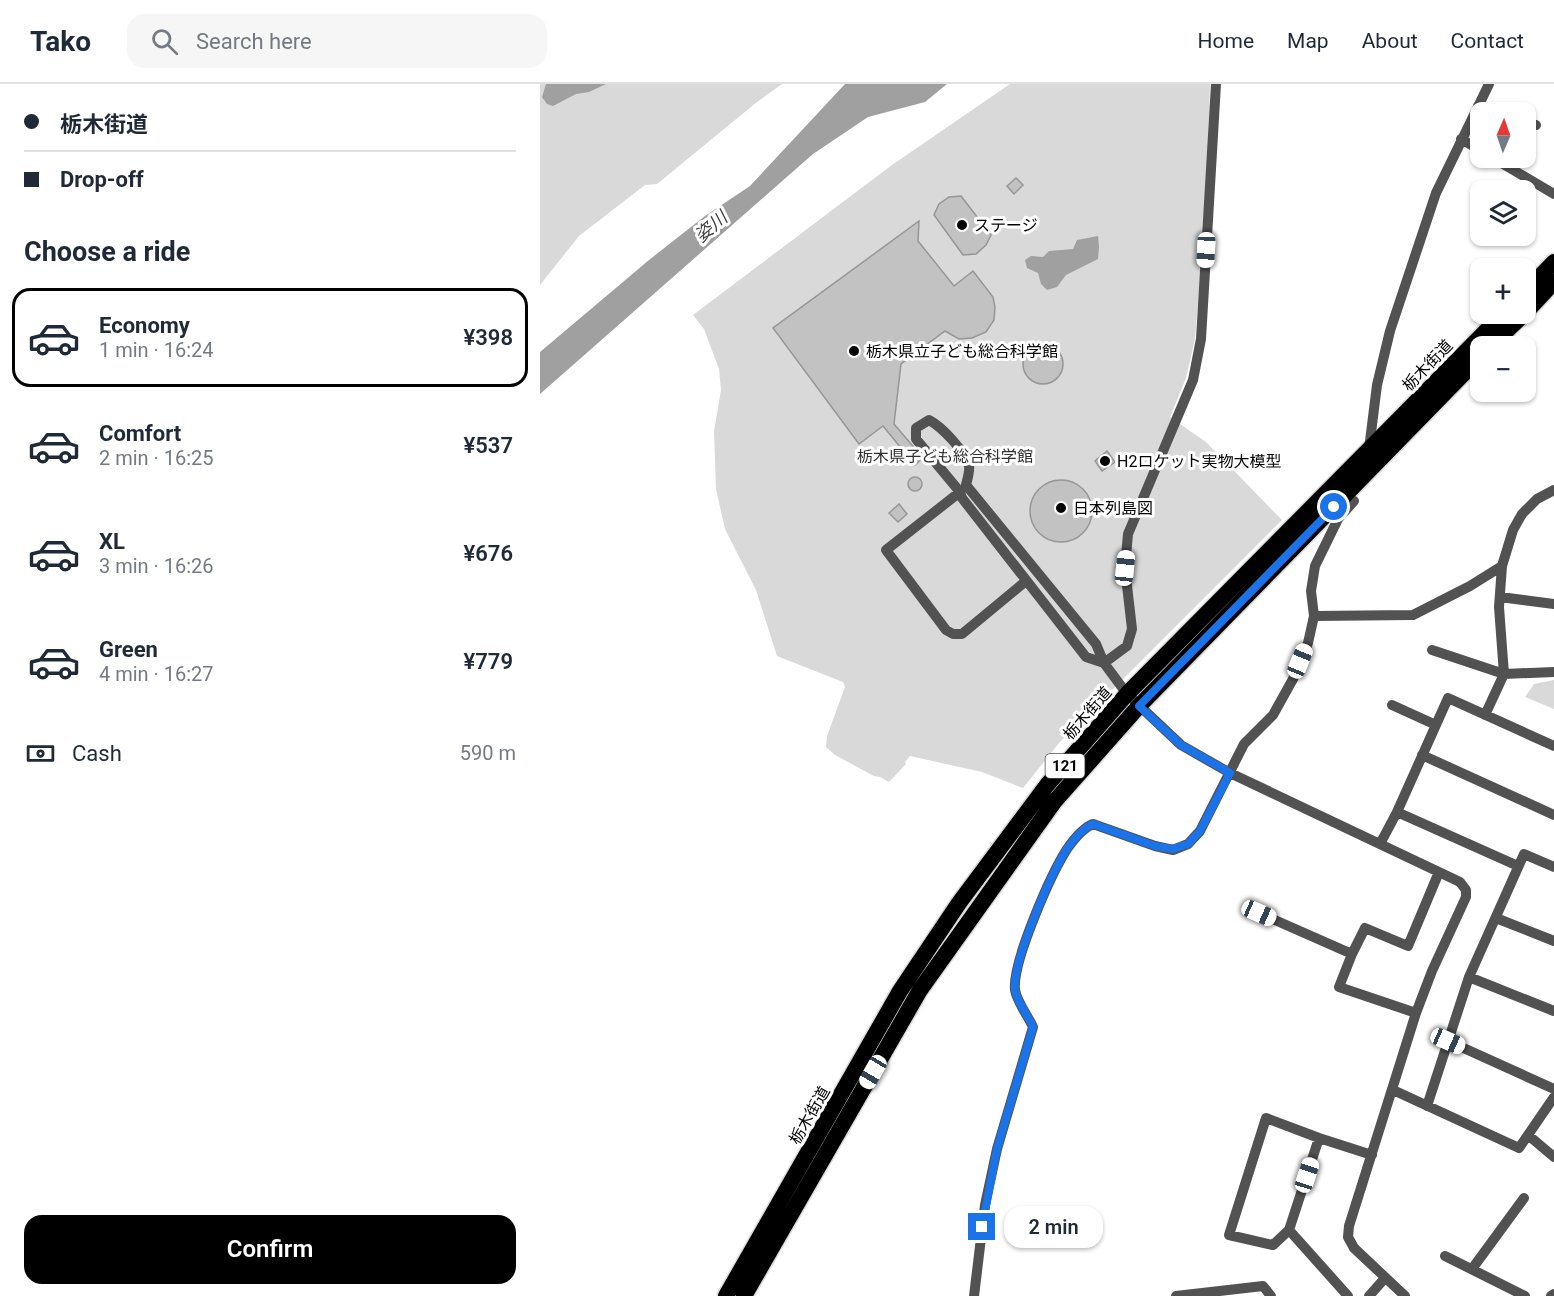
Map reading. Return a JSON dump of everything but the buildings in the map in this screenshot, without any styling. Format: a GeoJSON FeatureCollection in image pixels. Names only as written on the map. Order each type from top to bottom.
{"type":"FeatureCollection","features":[{"type":"Feature","properties":{"kind":"highway"},"geometry":{"type":"LineString","coordinates":[[1536,281],[1554,262]]}},
{"type":"Feature","properties":{"kind":"highway"},"geometry":{"type":"LineString","coordinates":[[1536,301],[1554,282]]}},
{"type":"Feature","properties":{"kind":"highway","name":"栃木街道"},"geometry":{"type":"LineString","coordinates":[[744,1296],[920,990],[1054,802],[1133,700],[1368,452],[1493,324]]}},
{"type":"Feature","properties":{"kind":"highway"},"geometry":{"type":"LineString","coordinates":[[1501,336],[1514,324]]}},
{"type":"Feature","properties":{"kind":"highway","name":"栃木街道"},"geometry":{"type":"LineString","coordinates":[[726,1296],[900,991],[958,903],[1047,786],[1470,367]]}},
{"type":"Feature","properties":{"kind":"street"},"geometry":{"type":"LineString","coordinates":[[1104,663],[1127,646],[1132,629],[1125,568],[1128,534],[1192,380],[1201,339],[1216,84]]}},
{"type":"Feature","properties":{"kind":"street"},"geometry":{"type":"LineString","coordinates":[[1480,102],[1489,84]]}},
{"type":"Feature","properties":{"kind":"street"},"geometry":{"type":"LineString","coordinates":[[1368,452],[1377,385],[1390,331],[1436,193],[1470,122]]}},
{"type":"Feature","properties":{"kind":"street"},"geometry":{"type":"LineString","coordinates":[[1461,139],[1470,144]]}},
{"type":"Feature","properties":{"kind":"street"},"geometry":{"type":"LineString","coordinates":[[1510,168],[1554,194]]}},
{"type":"Feature","properties":{"kind":"street"},"geometry":{"type":"LineString","coordinates":[[1104,663],[1086,657],[962,498],[960,492],[916,439],[916,428],[929,420],[940,426],[962,453],[969,468],[966,485],[1096,644],[1104,663],[1133,700],[1181,745],[1230,773],[1460,882],[1466,890],[1466,897],[1432,971],[1416,1013],[1349,1226],[1348,1237],[1354,1248],[1406,1296]]}},
{"type":"Feature","properties":{"kind":"street"},"geometry":{"type":"LineString","coordinates":[[1485,715],[1504,674],[1500,597],[1502,566],[1513,530],[1522,514],[1538,499],[1554,490]]}},
{"type":"Feature","properties":{"kind":"street"},"geometry":{"type":"LineString","coordinates":[[960,492],[886,550],[946,630],[953,634],[962,634],[1026,581]]}},
{"type":"Feature","properties":{"kind":"street"},"geometry":{"type":"LineString","coordinates":[[974,1296],[986,1205],[997,1149],[1033,1027],[1015,992],[1016,970],[1040,904],[1067,849],[1086,827],[1093,824],[1155,846],[1173,849],[1188,844],[1200,831],[1244,744],[1273,715],[1293,679],[1308,643],[1314,616],[1311,591],[1315,566],[1338,519],[1354,501]]}},
{"type":"Feature","properties":{"kind":"street"},"geometry":{"type":"LineString","coordinates":[[1314,616],[1413,615],[1470,586],[1502,566]]}},
{"type":"Feature","properties":{"kind":"street"},"geometry":{"type":"LineString","coordinates":[[1500,597],[1554,604]]}},
{"type":"Feature","properties":{"kind":"street"},"geometry":{"type":"LineString","coordinates":[[1432,650],[1504,674],[1554,672]]}},
{"type":"Feature","properties":{"kind":"street"},"geometry":{"type":"LineString","coordinates":[[1380,844],[1397,813],[1448,698],[1554,746]]}},
{"type":"Feature","properties":{"kind":"street"},"geometry":{"type":"LineString","coordinates":[[1392,705],[1436,725]]}},
{"type":"Feature","properties":{"kind":"street"},"geometry":{"type":"LineString","coordinates":[[1422,755],[1554,815]]}},
{"type":"Feature","properties":{"kind":"street"},"geometry":{"type":"LineString","coordinates":[[1397,813],[1518,867]]}},
{"type":"Feature","properties":{"kind":"street"},"geometry":{"type":"LineString","coordinates":[[1427,1106],[1469,976],[1524,854],[1554,867]]}},
{"type":"Feature","properties":{"kind":"street"},"geometry":{"type":"LineString","coordinates":[[1416,1013],[1340,987],[1352,954],[1365,928],[1408,946],[1439,872]]}},
{"type":"Feature","properties":{"kind":"street"},"geometry":{"type":"LineString","coordinates":[[1259,913],[1352,954]]}},
{"type":"Feature","properties":{"kind":"street"},"geometry":{"type":"LineString","coordinates":[[1496,918],[1554,941]]}},
{"type":"Feature","properties":{"kind":"street"},"geometry":{"type":"LineString","coordinates":[[1469,976],[1554,1011]]}},
{"type":"Feature","properties":{"kind":"street"},"geometry":{"type":"LineString","coordinates":[[1448,1041],[1554,1089]]}},
{"type":"Feature","properties":{"kind":"street"},"geometry":{"type":"LineString","coordinates":[[1393,1090],[1519,1148],[1554,1097]]}},
{"type":"Feature","properties":{"kind":"street"},"geometry":{"type":"LineString","coordinates":[[1319,1138],[1289,1230],[1272,1245],[1229,1235],[1266,1118],[1372,1155]]}},
{"type":"Feature","properties":{"kind":"street"},"geometry":{"type":"LineString","coordinates":[[1528,1135],[1554,1157]]}},
{"type":"Feature","properties":{"kind":"street"},"geometry":{"type":"LineString","coordinates":[[1472,1269],[1524,1198]]}},
{"type":"Feature","properties":{"kind":"street"},"geometry":{"type":"LineString","coordinates":[[1289,1230],[1348,1296]]}},
{"type":"Feature","properties":{"kind":"street"},"geometry":{"type":"LineString","coordinates":[[1445,1256],[1525,1296]]}},
{"type":"Feature","properties":{"kind":"street"},"geometry":{"type":"LineString","coordinates":[[1369,1296],[1385,1278]]}},
{"type":"Feature","properties":{"kind":"street"},"geometry":{"type":"LineString","coordinates":[[1176,1296],[1263,1286],[1271,1296]]}},
{"type":"Feature","properties":{"kind":"green space"},"geometry":{"type":"Polygon","coordinates":[[[540,84],[782,84],[657,184],[645,185],[579,236],[540,285],[540,84]]]}},
{"type":"Feature","properties":{"kind":"green space","name":"栃木県子ども総合科学館"},"geometry":{"type":"Polygon","coordinates":[[[1010,84],[1210,84],[1206,207],[1195,339],[1186,378],[1170,417],[1206,442],[1282,520],[1059,743],[1023,788],[982,772],[910,756],[906,764],[889,782],[835,755],[826,747],[827,736],[845,687],[843,682],[777,656],[756,590],[725,529],[716,489],[714,431],[721,390],[719,369],[704,329],[693,315],[892,165],[1010,84]]]}},
{"type":"Feature","properties":{"kind":"green space"},"geometry":{"type":"Polygon","coordinates":[[[1554,680],[1554,709],[1525,697],[1534,684],[1554,680]]]}},
{"type":"Feature","properties":{"kind":"water"},"geometry":{"type":"Polygon","coordinates":[[[546,84],[606,84],[589,92],[576,94],[553,106],[547,104],[542,97],[546,84]]]}},
{"type":"Feature","properties":{"kind":"water","name":"姿川"},"geometry":{"type":"Polygon","coordinates":[[[845,84],[947,84],[925,102],[868,117],[813,154],[540,394],[540,352],[649,260],[705,216],[750,186],[845,84]]]}},
{"type":"Feature","properties":{"kind":"water"},"geometry":{"type":"Polygon","coordinates":[[[1098,236],[1098,259],[1066,275],[1057,287],[1047,290],[1041,284],[1038,273],[1027,268],[1025,260],[1031,256],[1043,257],[1049,251],[1073,249],[1077,240],[1098,236]]]}},
{"type":"Feature","properties":{"kind":"place","name":"ステージ"},"geometry":{"type":"Point","coordinates":[962,225]}},
{"type":"Feature","properties":{"kind":"place","name":"栃木県立子ども総合科学館"},"geometry":{"type":"Point","coordinates":[854,351]}},
{"type":"Feature","properties":{"kind":"place","name":"H2ロケット実物大模型"},"geometry":{"type":"Point","coordinates":[1105,461]}},
{"type":"Feature","properties":{"kind":"place","name":"日本列島図"},"geometry":{"type":"Point","coordinates":[1061,508]}},
{"type":"Feature","properties":{"kind":"route"},"geometry":{"type":"LineString","coordinates":[[982,1227],[997,1149],[1033,1027],[1015,992],[1016,970],[1040,904],[1067,849],[1086,827],[1093,824],[1105,827],[1155,846],[1173,849],[1188,844],[1200,831],[1230,773],[1181,745],[1139,706],[1334,507]]}}]}
